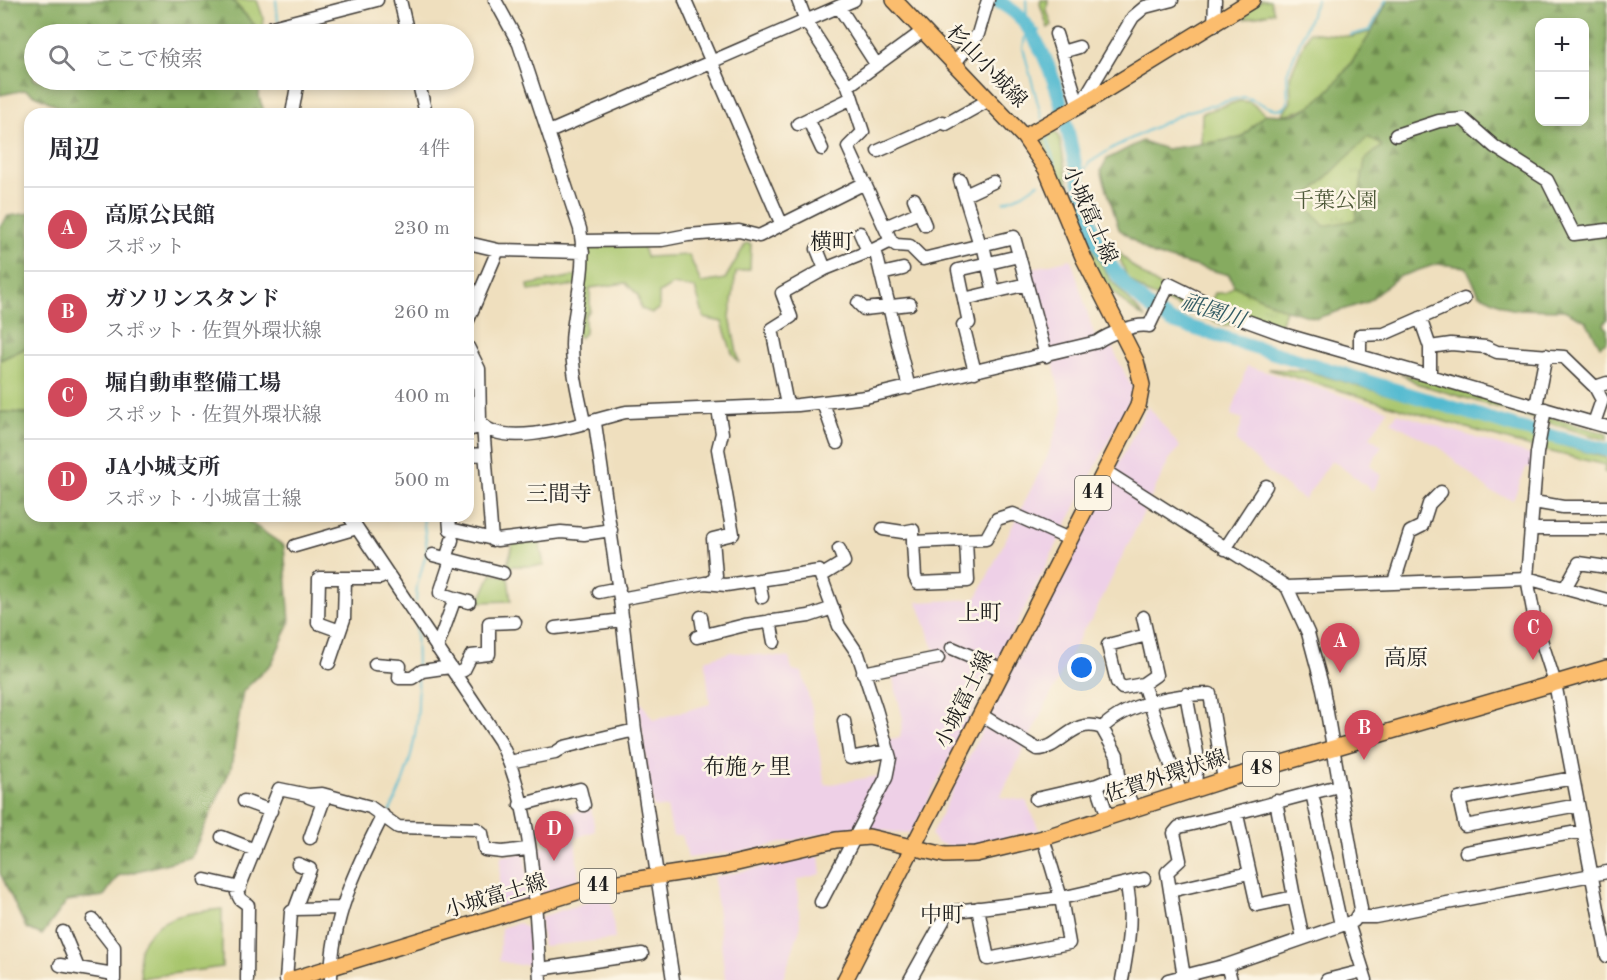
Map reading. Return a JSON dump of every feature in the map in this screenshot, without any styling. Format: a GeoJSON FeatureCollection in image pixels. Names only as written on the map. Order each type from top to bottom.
{"type":"FeatureCollection","features":[{"type":"Feature","properties":{"kind":"main road","name":"杉山小城線"},"geometry":{"type":"LineString","coordinates":[[894,0],[1024,137]]}},
{"type":"Feature","properties":{"kind":"main road"},"geometry":{"type":"LineString","coordinates":[[1024,137],[1214,26],[1252,0]]}},
{"type":"Feature","properties":{"kind":"main road","name":"小城富士線"},"geometry":{"type":"LineString","coordinates":[[288,980],[331,974],[600,885],[657,874],[735,864],[854,837],[884,839],[914,846],[1138,406],[1141,395],[1140,372],[1084,258],[1046,169],[1024,137]]}},
{"type":"Feature","properties":{"kind":"main road","name":"佐賀外環状線"},"geometry":{"type":"LineString","coordinates":[[914,846],[959,856],[1043,838],[1224,780],[1607,668]]}},
{"type":"Feature","properties":{"kind":"main road"},"geometry":{"type":"LineString","coordinates":[[846,980],[914,846]]}},
{"type":"Feature","properties":{"kind":"street"},"geometry":{"type":"LineString","coordinates":[[285,24],[377,0]]}},
{"type":"Feature","properties":{"kind":"street"},"geometry":{"type":"LineString","coordinates":[[400,0],[406,24]]}},
{"type":"Feature","properties":{"kind":"street"},"geometry":{"type":"LineString","coordinates":[[495,0],[514,32],[549,132],[583,247],[572,347],[590,422],[610,530],[635,730],[673,980]]}},
{"type":"Feature","properties":{"kind":"street"},"geometry":{"type":"LineString","coordinates":[[685,0],[781,223]]}},
{"type":"Feature","properties":{"kind":"street"},"geometry":{"type":"LineString","coordinates":[[798,0],[807,21],[850,92],[863,132],[848,147],[891,241],[896,245],[910,246],[923,259],[1014,237],[1046,356]]}},
{"type":"Feature","properties":{"kind":"street"},"geometry":{"type":"LineString","coordinates":[[549,132],[854,0]]}},
{"type":"Feature","properties":{"kind":"street"},"geometry":{"type":"LineString","coordinates":[[954,64],[978,34],[988,0]]}},
{"type":"Feature","properties":{"kind":"street"},"geometry":{"type":"LineString","coordinates":[[1083,104],[1133,17],[1145,7],[1172,0]]}},
{"type":"Feature","properties":{"kind":"street"},"geometry":{"type":"LineString","coordinates":[[1214,26],[1215,0]]}},
{"type":"Feature","properties":{"kind":"street"},"geometry":{"type":"LineString","coordinates":[[839,6],[876,64]]}},
{"type":"Feature","properties":{"kind":"street"},"geometry":{"type":"LineString","coordinates":[[822,149],[803,121],[850,92],[876,64],[923,31]]}},
{"type":"Feature","properties":{"kind":"street"},"geometry":{"type":"LineString","coordinates":[[1056,34],[1083,104]]}},
{"type":"Feature","properties":{"kind":"street"},"geometry":{"type":"LineString","coordinates":[[1062,52],[1079,47]]}},
{"type":"Feature","properties":{"kind":"street"},"geometry":{"type":"LineString","coordinates":[[293,108],[296,90]]}},
{"type":"Feature","properties":{"kind":"street"},"geometry":{"type":"LineString","coordinates":[[420,90],[425,108]]}},
{"type":"Feature","properties":{"kind":"street"},"geometry":{"type":"LineString","coordinates":[[878,151],[943,122],[946,124],[989,100]]}},
{"type":"Feature","properties":{"kind":"street"},"geometry":{"type":"LineString","coordinates":[[1396,135],[1439,121],[1463,119],[1495,147],[1547,180],[1574,234],[1607,230]]}},
{"type":"Feature","properties":{"kind":"street"},"geometry":{"type":"LineString","coordinates":[[960,180],[982,245],[994,292]]}},
{"type":"Feature","properties":{"kind":"street"},"geometry":{"type":"LineString","coordinates":[[964,195],[993,182]]}},
{"type":"Feature","properties":{"kind":"street"},"geometry":{"type":"LineString","coordinates":[[474,244],[498,250],[583,247],[739,231],[759,236],[865,183]]}},
{"type":"Feature","properties":{"kind":"street"},"geometry":{"type":"LineString","coordinates":[[914,199],[925,225]]}},
{"type":"Feature","properties":{"kind":"street"},"geometry":{"type":"LineString","coordinates":[[885,227],[919,212]]}},
{"type":"Feature","properties":{"kind":"street"},"geometry":{"type":"LineString","coordinates":[[860,233],[871,250],[881,274],[909,388]]}},
{"type":"Feature","properties":{"kind":"street"},"geometry":{"type":"LineString","coordinates":[[787,405],[772,329],[790,316],[782,293],[825,269],[891,241]]}},
{"type":"Feature","properties":{"kind":"street"},"geometry":{"type":"LineString","coordinates":[[816,249],[825,269]]}},
{"type":"Feature","properties":{"kind":"street"},"geometry":{"type":"LineString","coordinates":[[474,306],[498,250]]}},
{"type":"Feature","properties":{"kind":"street"},"geometry":{"type":"LineString","coordinates":[[975,372],[963,325],[969,323],[958,270],[1019,256]]}},
{"type":"Feature","properties":{"kind":"street"},"geometry":{"type":"LineString","coordinates":[[881,274],[903,269]]}},
{"type":"Feature","properties":{"kind":"street"},"geometry":{"type":"LineString","coordinates":[[964,299],[1027,284]]}},
{"type":"Feature","properties":{"kind":"street"},"geometry":{"type":"LineString","coordinates":[[474,428],[483,426],[511,435],[571,427],[626,412],[823,403],[909,388],[1046,356],[1097,342],[1143,324],[1149,326],[1168,284],[1193,298],[1245,320],[1542,411],[1607,427]]}},
{"type":"Feature","properties":{"kind":"street"},"geometry":{"type":"LineString","coordinates":[[1360,356],[1360,335],[1384,334],[1464,299]]}},
{"type":"Feature","properties":{"kind":"street"},"geometry":{"type":"LineString","coordinates":[[858,303],[864,309],[888,305],[892,308],[910,304]]}},
{"type":"Feature","properties":{"kind":"street"},"geometry":{"type":"LineString","coordinates":[[1420,318],[1430,347],[1430,376]]}},
{"type":"Feature","properties":{"kind":"street"},"geometry":{"type":"LineString","coordinates":[[1430,347],[1451,344],[1486,347],[1497,352],[1564,357],[1601,385],[1602,400],[1594,423]]}},
{"type":"Feature","properties":{"kind":"street"},"geometry":{"type":"LineString","coordinates":[[1546,355],[1527,578],[1535,621],[1555,683],[1607,956]]}},
{"type":"Feature","properties":{"kind":"street"},"geometry":{"type":"LineString","coordinates":[[474,357],[478,364],[478,416],[483,426],[492,540]]}},
{"type":"Feature","properties":{"kind":"street"},"geometry":{"type":"LineString","coordinates":[[823,403],[837,443]]}},
{"type":"Feature","properties":{"kind":"street"},"geometry":{"type":"LineString","coordinates":[[711,582],[716,576],[713,539],[733,534],[718,449],[722,432],[718,409]]}},
{"type":"Feature","properties":{"kind":"street"},"geometry":{"type":"LineString","coordinates":[[474,455],[485,454]]}},
{"type":"Feature","properties":{"kind":"street"},"geometry":{"type":"LineString","coordinates":[[1105,471],[1287,587],[1308,633],[1323,689],[1339,786],[1355,863],[1361,909],[1349,921]]}},
{"type":"Feature","properties":{"kind":"street"},"geometry":{"type":"LineString","coordinates":[[1225,549],[1266,486]]}},
{"type":"Feature","properties":{"kind":"street"},"geometry":{"type":"LineString","coordinates":[[1394,582],[1410,532],[1422,526],[1429,504],[1441,492]]}},
{"type":"Feature","properties":{"kind":"street"},"geometry":{"type":"LineString","coordinates":[[1534,502],[1563,507],[1607,507]]}},
{"type":"Feature","properties":{"kind":"street"},"geometry":{"type":"LineString","coordinates":[[913,542],[986,539],[997,519],[1013,514],[1070,539]]}},
{"type":"Feature","properties":{"kind":"street"},"geometry":{"type":"LineString","coordinates":[[353,522],[500,741],[509,762],[520,805],[536,907],[540,975],[642,954]]}},
{"type":"Feature","properties":{"kind":"street"},"geometry":{"type":"LineString","coordinates":[[449,522],[450,529],[492,540],[561,532],[584,534],[610,530]]}},
{"type":"Feature","properties":{"kind":"street"},"geometry":{"type":"LineString","coordinates":[[295,546],[357,528]]}},
{"type":"Feature","properties":{"kind":"street"},"geometry":{"type":"LineString","coordinates":[[883,529],[903,532],[913,530],[915,577],[918,583],[968,581],[966,540]]}},
{"type":"Feature","properties":{"kind":"street"},"geometry":{"type":"LineString","coordinates":[[1532,529],[1607,529]]}},
{"type":"Feature","properties":{"kind":"street"},"geometry":{"type":"LineString","coordinates":[[452,540],[440,593],[469,602]]}},
{"type":"Feature","properties":{"kind":"street"},"geometry":{"type":"LineString","coordinates":[[821,576],[844,562],[839,549]]}},
{"type":"Feature","properties":{"kind":"street"},"geometry":{"type":"LineString","coordinates":[[433,555],[503,573]]}},
{"type":"Feature","properties":{"kind":"street"},"geometry":{"type":"LineString","coordinates":[[1565,588],[1579,564],[1607,567]]}},
{"type":"Feature","properties":{"kind":"street"},"geometry":{"type":"LineString","coordinates":[[599,592],[619,594],[711,582],[726,585],[819,571],[839,626],[858,654],[888,751],[889,766],[821,902]]}},
{"type":"Feature","properties":{"kind":"street"},"geometry":{"type":"LineString","coordinates":[[340,631],[318,623],[319,578],[380,578],[387,574]]}},
{"type":"Feature","properties":{"kind":"street"},"geometry":{"type":"LineString","coordinates":[[329,663],[344,619],[345,578]]}},
{"type":"Feature","properties":{"kind":"street"},"geometry":{"type":"LineString","coordinates":[[1287,587],[1527,578],[1607,600]]}},
{"type":"Feature","properties":{"kind":"street"},"geometry":{"type":"LineString","coordinates":[[759,580],[762,597]]}},
{"type":"Feature","properties":{"kind":"street"},"geometry":{"type":"LineString","coordinates":[[437,648],[455,598]]}},
{"type":"Feature","properties":{"kind":"street"},"geometry":{"type":"LineString","coordinates":[[700,617],[701,636],[770,621],[809,616],[833,608]]}},
{"type":"Feature","properties":{"kind":"street"},"geometry":{"type":"LineString","coordinates":[[1143,617],[1156,675],[1143,684],[1122,688],[1117,682],[1108,645],[1147,635]]}},
{"type":"Feature","properties":{"kind":"street"},"geometry":{"type":"LineString","coordinates":[[555,628],[623,621]]}},
{"type":"Feature","properties":{"kind":"street"},"geometry":{"type":"LineString","coordinates":[[770,621],[774,642]]}},
{"type":"Feature","properties":{"kind":"street"},"geometry":{"type":"LineString","coordinates":[[375,664],[400,666],[399,678],[464,670],[471,656],[489,654],[489,623],[515,622]]}},
{"type":"Feature","properties":{"kind":"street"},"geometry":{"type":"LineString","coordinates":[[952,648],[1003,670]]}},
{"type":"Feature","properties":{"kind":"street"},"geometry":{"type":"LineString","coordinates":[[863,673],[938,658]]}},
{"type":"Feature","properties":{"kind":"street"},"geometry":{"type":"LineString","coordinates":[[1143,684],[1148,704],[1188,792]]}},
{"type":"Feature","properties":{"kind":"street"},"geometry":{"type":"LineString","coordinates":[[981,715],[1037,749],[1050,746],[1067,732],[1078,728],[1091,726],[1102,728],[1122,713],[1148,704],[1186,694],[1210,694],[1224,780]]}},
{"type":"Feature","properties":{"kind":"street"},"geometry":{"type":"LineString","coordinates":[[1186,694],[1197,753],[1188,792]]}},
{"type":"Feature","properties":{"kind":"street"},"geometry":{"type":"LineString","coordinates":[[844,720],[850,758],[888,751]]}},
{"type":"Feature","properties":{"kind":"street"},"geometry":{"type":"LineString","coordinates":[[1102,728],[1117,755],[1119,776],[1134,809]]}},
{"type":"Feature","properties":{"kind":"street"},"geometry":{"type":"LineString","coordinates":[[509,762],[635,730]]}},
{"type":"Feature","properties":{"kind":"street"},"geometry":{"type":"LineString","coordinates":[[1036,799],[1097,785],[1119,776]]}},
{"type":"Feature","properties":{"kind":"street"},"geometry":{"type":"LineString","coordinates":[[1573,778],[1459,798],[1465,826],[1578,805]]}},
{"type":"Feature","properties":{"kind":"street"},"geometry":{"type":"LineString","coordinates":[[1097,785],[1108,817]]}},
{"type":"Feature","properties":{"kind":"street"},"geometry":{"type":"LineString","coordinates":[[1188,977],[1167,872],[1180,860],[1174,833],[1179,827],[1237,815],[1276,801],[1339,786]]}},
{"type":"Feature","properties":{"kind":"street"},"geometry":{"type":"LineString","coordinates":[[247,980],[248,905],[240,899],[237,893],[279,789],[308,795],[323,802],[310,838]]}},
{"type":"Feature","properties":{"kind":"street"},"geometry":{"type":"LineString","coordinates":[[520,805],[580,789],[584,805]]}},
{"type":"Feature","properties":{"kind":"street"},"geometry":{"type":"LineString","coordinates":[[1312,793],[1364,975],[1327,980]]}},
{"type":"Feature","properties":{"kind":"street"},"geometry":{"type":"LineString","coordinates":[[308,795],[322,794],[369,807],[398,827],[477,830],[482,833],[485,850],[502,852],[527,849]]}},
{"type":"Feature","properties":{"kind":"street"},"geometry":{"type":"LineString","coordinates":[[244,801],[271,811]]}},
{"type":"Feature","properties":{"kind":"street"},"geometry":{"type":"LineString","coordinates":[[1276,801],[1303,938]]}},
{"type":"Feature","properties":{"kind":"street"},"geometry":{"type":"LineString","coordinates":[[1237,815],[1257,905],[1294,897]]}},
{"type":"Feature","properties":{"kind":"street"},"geometry":{"type":"LineString","coordinates":[[331,974],[341,908],[350,880],[386,817]]}},
{"type":"Feature","properties":{"kind":"street"},"geometry":{"type":"LineString","coordinates":[[1466,852],[1583,831]]}},
{"type":"Feature","properties":{"kind":"street"},"geometry":{"type":"LineString","coordinates":[[222,837],[255,850]]}},
{"type":"Feature","properties":{"kind":"street"},"geometry":{"type":"LineString","coordinates":[[978,908],[988,958],[1069,943],[1061,898],[1043,838]]}},
{"type":"Feature","properties":{"kind":"street"},"geometry":{"type":"LineString","coordinates":[[288,980],[291,912],[295,909],[310,869],[298,864]]}},
{"type":"Feature","properties":{"kind":"street"},"geometry":{"type":"LineString","coordinates":[[1170,891],[1249,873]]}},
{"type":"Feature","properties":{"kind":"street"},"geometry":{"type":"LineString","coordinates":[[1168,980],[1188,977],[1227,965],[1349,921],[1607,873]]}},
{"type":"Feature","properties":{"kind":"street"},"geometry":{"type":"LineString","coordinates":[[910,980],[948,912],[1061,898],[1144,879]]}},
{"type":"Feature","properties":{"kind":"street"},"geometry":{"type":"LineString","coordinates":[[205,880],[240,888]]}},
{"type":"Feature","properties":{"kind":"street"},"geometry":{"type":"LineString","coordinates":[[1122,980],[1131,935],[1127,884]]}},
{"type":"Feature","properties":{"kind":"street"},"geometry":{"type":"LineString","coordinates":[[295,909],[341,908]]}},
{"type":"Feature","properties":{"kind":"street"},"geometry":{"type":"LineString","coordinates":[[60,965],[114,977],[114,947],[93,920]]}},
{"type":"Feature","properties":{"kind":"street"},"geometry":{"type":"LineString","coordinates":[[63,932],[78,968]]}},
{"type":"Feature","properties":{"kind":"street"},"geometry":{"type":"LineString","coordinates":[[1227,965],[1231,980]]}},
{"type":"Feature","properties":{"kind":"shaded area"},"geometry":{"type":"Polygon","coordinates":[[[1071,259],[1097,344],[1109,341],[1132,388],[1129,401],[912,832],[901,833],[856,826],[755,849],[688,858],[682,835],[673,836],[667,808],[653,807],[637,696],[653,720],[710,704],[705,660],[731,652],[789,658],[792,670],[802,672],[812,709],[825,785],[890,774],[888,739],[900,738],[903,719],[890,666],[936,654],[917,602],[976,599],[1047,457],[1063,411],[1052,356],[1025,270],[1071,259]]]}},
{"type":"Feature","properties":{"kind":"shaded area"},"geometry":{"type":"Polygon","coordinates":[[[1247,366],[1388,410],[1370,437],[1382,446],[1370,465],[1381,476],[1373,491],[1332,460],[1304,500],[1275,478],[1236,441],[1243,419],[1231,415],[1247,366]]]}},
{"type":"Feature","properties":{"kind":"shaded area"},"geometry":{"type":"Polygon","coordinates":[[[1148,406],[1180,447],[1171,456],[1091,621],[1084,628],[1000,797],[1026,801],[1039,830],[978,844],[949,846],[936,842],[931,835],[987,720],[1148,406]]]}},
{"type":"Feature","properties":{"kind":"shaded area"},"geometry":{"type":"Polygon","coordinates":[[[1397,413],[1534,456],[1533,469],[1526,468],[1513,500],[1491,492],[1439,447],[1391,422],[1397,413]]]}},
{"type":"Feature","properties":{"kind":"shaded area"},"geometry":{"type":"Polygon","coordinates":[[[591,808],[595,831],[575,838],[579,884],[539,895],[531,849],[567,842],[563,815],[591,808]]]}},
{"type":"Feature","properties":{"kind":"shaded area"},"geometry":{"type":"Polygon","coordinates":[[[524,853],[531,899],[498,908],[501,856],[524,853]]]}},
{"type":"Feature","properties":{"kind":"shaded area"},"geometry":{"type":"Polygon","coordinates":[[[819,856],[821,874],[797,880],[800,928],[783,979],[725,980],[714,877],[819,856]]]}},
{"type":"Feature","properties":{"kind":"shaded area"},"geometry":{"type":"Polygon","coordinates":[[[610,895],[615,939],[543,946],[540,917],[610,895]]]}},
{"type":"Feature","properties":{"kind":"shaded area"},"geometry":{"type":"Polygon","coordinates":[[[519,923],[532,932],[535,964],[519,965],[499,961],[501,928],[519,923]]]}},
{"type":"Feature","properties":{"kind":"green space"},"geometry":{"type":"Polygon","coordinates":[[[0,0],[232,0],[253,24],[24,24],[25,90],[0,95],[0,0]]]}},
{"type":"Feature","properties":{"kind":"green space"},"geometry":{"type":"Polygon","coordinates":[[[232,0],[257,0],[263,24],[254,24],[232,0]]]}},
{"type":"Feature","properties":{"kind":"green space"},"geometry":{"type":"Polygon","coordinates":[[[1041,0],[1048,0],[1047,11],[1052,25],[1048,28],[1040,4],[1041,0]]]}},
{"type":"Feature","properties":{"kind":"green space"},"geometry":{"type":"Polygon","coordinates":[[[1262,0],[1270,0],[1274,12],[1245,19],[1244,11],[1262,0]]]}},
{"type":"Feature","properties":{"kind":"green space"},"geometry":{"type":"Polygon","coordinates":[[[1388,0],[1607,0],[1607,319],[1604,324],[1607,330],[1607,341],[1600,346],[1586,321],[1564,310],[1511,309],[1479,294],[1466,267],[1437,264],[1398,277],[1367,302],[1317,318],[1286,310],[1234,286],[1229,275],[1151,254],[1119,229],[1101,170],[1107,159],[1142,141],[1166,149],[1241,138],[1265,114],[1298,113],[1326,93],[1351,64],[1388,0]]]}},
{"type":"Feature","properties":{"kind":"green space"},"geometry":{"type":"Polygon","coordinates":[[[1373,31],[1345,71],[1324,95],[1311,105],[1282,114],[1291,102],[1290,76],[1309,32],[1352,37],[1373,31]]]}},
{"type":"Feature","properties":{"kind":"green space"},"geometry":{"type":"Polygon","coordinates":[[[25,90],[259,90],[263,108],[61,108],[25,90]]]}},
{"type":"Feature","properties":{"kind":"green space"},"geometry":{"type":"Polygon","coordinates":[[[1239,101],[1250,102],[1265,114],[1241,138],[1201,144],[1202,113],[1239,101]]]}},
{"type":"Feature","properties":{"kind":"green space"},"geometry":{"type":"Polygon","coordinates":[[[1046,123],[1059,136],[1072,202],[1068,205],[1058,172],[1046,153],[1042,137],[1047,132],[1046,123]]]}},
{"type":"Feature","properties":{"kind":"green space","name":"千葉公園"},"geometry":{"type":"Polygon","coordinates":[[[1368,137],[1382,146],[1365,160],[1355,220],[1324,226],[1305,204],[1313,191],[1368,137]]]}},
{"type":"Feature","properties":{"kind":"green space"},"geometry":{"type":"Polygon","coordinates":[[[24,214],[24,349],[0,360],[0,226],[8,216],[24,214]]]}},
{"type":"Feature","properties":{"kind":"green space"},"geometry":{"type":"Polygon","coordinates":[[[1076,220],[1110,279],[1146,319],[1121,300],[1100,277],[1085,250],[1076,220]]]}},
{"type":"Feature","properties":{"kind":"green space"},"geometry":{"type":"Polygon","coordinates":[[[642,243],[646,257],[689,255],[701,283],[725,279],[746,243],[751,244],[750,269],[736,272],[730,317],[739,363],[732,353],[722,322],[704,318],[695,288],[672,285],[659,293],[659,309],[652,313],[641,309],[638,295],[626,283],[590,288],[590,310],[585,316],[585,333],[580,338],[575,333],[576,285],[529,291],[528,285],[584,274],[588,247],[642,243]]]}},
{"type":"Feature","properties":{"kind":"green space"},"geometry":{"type":"Polygon","coordinates":[[[1116,248],[1129,263],[1159,286],[1192,303],[1245,324],[1224,325],[1146,293],[1127,277],[1116,248]]]}},
{"type":"Feature","properties":{"kind":"green space"},"geometry":{"type":"Polygon","coordinates":[[[1234,286],[1286,310],[1278,329],[1210,304],[1215,293],[1225,293],[1234,286]]]}},
{"type":"Feature","properties":{"kind":"green space"},"geometry":{"type":"Polygon","coordinates":[[[24,349],[24,413],[0,412],[0,360],[24,349]]]}},
{"type":"Feature","properties":{"kind":"green space"},"geometry":{"type":"Polygon","coordinates":[[[1268,369],[1307,371],[1607,458],[1607,473],[1604,472],[1605,465],[1531,447],[1268,369]]]}},
{"type":"Feature","properties":{"kind":"green space"},"geometry":{"type":"Polygon","coordinates":[[[1400,373],[1607,434],[1607,440],[1418,384],[1400,373]]]}},
{"type":"Feature","properties":{"kind":"green space"},"geometry":{"type":"Polygon","coordinates":[[[0,412],[24,413],[24,522],[250,522],[284,546],[290,622],[272,663],[243,691],[231,768],[191,857],[118,876],[104,896],[67,901],[42,935],[26,928],[0,873],[0,412]]]}},
{"type":"Feature","properties":{"kind":"green space"},"geometry":{"type":"Polygon","coordinates":[[[539,539],[544,566],[507,566],[513,542],[539,539]]]}},
{"type":"Feature","properties":{"kind":"green space"},"geometry":{"type":"Polygon","coordinates":[[[492,573],[508,577],[511,601],[479,602],[492,573]]]}},
{"type":"Feature","properties":{"kind":"green space"},"geometry":{"type":"Polygon","coordinates":[[[222,909],[222,967],[141,978],[140,950],[154,929],[163,922],[186,914],[222,909]]]}},
{"type":"Feature","properties":{"kind":"waterway"},"geometry":{"type":"LineString","coordinates":[[276,0],[278,21]]}},
{"type":"Feature","properties":{"kind":"waterway","name":"祇園川"},"geometry":{"type":"LineString","coordinates":[[996,0],[1021,18],[1039,47],[1049,68],[1064,114],[1080,184],[1097,242],[1119,277],[1147,305],[1170,321],[1516,427],[1607,450]]}},
{"type":"Feature","properties":{"kind":"waterway"},"geometry":{"type":"LineString","coordinates":[[1026,0],[1027,24]]}},
{"type":"Feature","properties":{"kind":"waterway"},"geometry":{"type":"LineString","coordinates":[[1078,180],[1089,163],[1114,147],[1186,112],[1243,97],[1268,107],[1284,108],[1288,102],[1287,73],[1317,0]]}},
{"type":"Feature","properties":{"kind":"waterway"},"geometry":{"type":"LineString","coordinates":[[1351,35],[1370,30],[1386,0]]}},
{"type":"Feature","properties":{"kind":"waterway"},"geometry":{"type":"LineString","coordinates":[[1040,31],[1027,25],[1023,48],[1042,119]]}},
{"type":"Feature","properties":{"kind":"waterway"},"geometry":{"type":"LineString","coordinates":[[1046,133],[1055,166]]}},
{"type":"Feature","properties":{"kind":"waterway"},"geometry":{"type":"LineString","coordinates":[[1004,202],[1023,194],[1039,183]]}},
{"type":"Feature","properties":{"kind":"waterway"},"geometry":{"type":"LineString","coordinates":[[416,602],[417,586],[427,550],[424,522]]}},
{"type":"Feature","properties":{"kind":"waterway"},"geometry":{"type":"LineString","coordinates":[[416,625],[417,668]]}},
{"type":"Feature","properties":{"kind":"waterway"},"geometry":{"type":"LineString","coordinates":[[388,815],[403,782],[412,749],[417,715],[418,679]]}},
{"type":"Feature","properties":{"kind":"place","name":"堀自動車整備工場"},"geometry":{"type":"Point","coordinates":[1533,660]}},
{"type":"Feature","properties":{"kind":"place","name":"高原公民館"},"geometry":{"type":"Point","coordinates":[1340,673]}},
{"type":"Feature","properties":{"kind":"place","name":"ガソリンスタンド"},"geometry":{"type":"Point","coordinates":[1364,760]}},
{"type":"Feature","properties":{"kind":"place","name":"JA小城支所"},"geometry":{"type":"Point","coordinates":[554,861]}},
{"type":"Feature","properties":{"kind":"district","name":"横町"},"geometry":{"type":"Point","coordinates":[832,243]}},
{"type":"Feature","properties":{"kind":"district","name":"三間寺"},"geometry":{"type":"Point","coordinates":[559,495]}},
{"type":"Feature","properties":{"kind":"district","name":"上町"},"geometry":{"type":"Point","coordinates":[980,614]}},
{"type":"Feature","properties":{"kind":"district","name":"高原"},"geometry":{"type":"Point","coordinates":[1406,659]}},
{"type":"Feature","properties":{"kind":"district","name":"布施ヶ里"},"geometry":{"type":"Point","coordinates":[747,768]}},
{"type":"Feature","properties":{"kind":"district","name":"中町"},"geometry":{"type":"Point","coordinates":[942,916]}}]}
